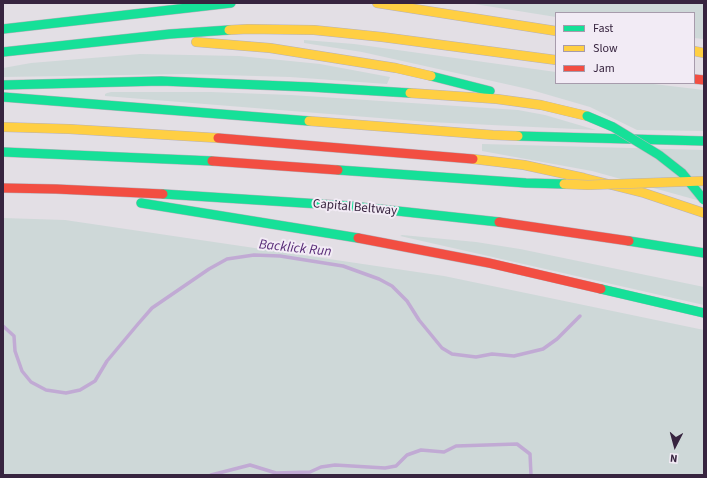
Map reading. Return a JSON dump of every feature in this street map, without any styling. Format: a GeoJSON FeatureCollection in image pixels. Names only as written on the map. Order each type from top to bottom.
{"type":"FeatureCollection","features":[{"type":"Feature","properties":{"kind":"highway"},"geometry":{"type":"LineString","coordinates":[[3,29],[231,3]]}},
{"type":"Feature","properties":{"kind":"highway"},"geometry":{"type":"LineString","coordinates":[[377,3],[555,31]]}},
{"type":"Feature","properties":{"kind":"highway"},"geometry":{"type":"LineString","coordinates":[[3,52],[178,33],[248,29],[314,30],[382,36],[555,60]]}},
{"type":"Feature","properties":{"kind":"highway"},"geometry":{"type":"LineString","coordinates":[[43,47],[128,42],[183,42],[241,45],[328,56],[396,68],[458,82],[587,116],[613,127],[658,155],[682,173],[704,200]]}},
{"type":"Feature","properties":{"kind":"highway"},"geometry":{"type":"LineString","coordinates":[[3,85],[161,81],[296,86],[497,99],[541,105],[587,116]]}},
{"type":"Feature","properties":{"kind":"highway"},"geometry":{"type":"LineString","coordinates":[[3,97],[494,135],[704,141]]}},
{"type":"Feature","properties":{"kind":"highway"},"geometry":{"type":"LineString","coordinates":[[3,127],[69,129],[217,138],[453,157],[524,165],[644,193],[704,213]]}},
{"type":"Feature","properties":{"kind":"highway"},"geometry":{"type":"LineString","coordinates":[[3,152],[196,160],[526,183],[588,185],[704,181]]}},
{"type":"Feature","properties":{"kind":"highway","name":"Capital Beltway"},"geometry":{"type":"LineString","coordinates":[[3,188],[203,196],[351,206],[516,224],[704,253]]}},
{"type":"Feature","properties":{"kind":"highway"},"geometry":{"type":"LineString","coordinates":[[56,189],[394,244],[489,263],[704,313]]}},
{"type":"Feature","properties":{"kind":"shaded area"},"geometry":{"type":"Polygon","coordinates":[[[468,3],[704,3],[704,39],[695,38],[695,12],[555,12],[555,17],[468,3]]]}},
{"type":"Feature","properties":{"kind":"shaded area"},"geometry":{"type":"Polygon","coordinates":[[[304,40],[354,44],[555,72],[555,84],[653,84],[704,90],[704,131],[637,130],[590,107],[528,89],[362,52],[304,43],[304,40]]]}},
{"type":"Feature","properties":{"kind":"shaded area"},"geometry":{"type":"Polygon","coordinates":[[[140,54],[239,56],[320,64],[390,77],[387,84],[290,77],[186,74],[3,77],[3,68],[31,63],[140,54]]]}},
{"type":"Feature","properties":{"kind":"shaded area"},"geometry":{"type":"Polygon","coordinates":[[[111,92],[211,92],[291,95],[518,110],[545,115],[596,130],[429,122],[105,96],[105,94],[111,92]]]}},
{"type":"Feature","properties":{"kind":"shaded area"},"geometry":{"type":"Polygon","coordinates":[[[482,144],[704,150],[704,202],[592,171],[482,151],[482,144]]]}},
{"type":"Feature","properties":{"kind":"shaded area"},"geometry":{"type":"Polygon","coordinates":[[[3,218],[65,220],[444,276],[704,330],[704,475],[3,475],[3,218]]]}},
{"type":"Feature","properties":{"kind":"shaded area"},"geometry":{"type":"Polygon","coordinates":[[[400,236],[476,242],[520,249],[704,287],[704,305],[400,236]]]}},
{"type":"Feature","properties":{"kind":"waterway","name":"Backlick Run"},"geometry":{"type":"LineString","coordinates":[[3,326],[14,336],[15,351],[22,371],[31,382],[46,390],[66,393],[80,390],[95,381],[107,361],[152,308],[209,269],[227,259],[254,255],[280,256],[343,266],[379,279],[392,286],[407,301],[419,320],[442,348],[452,354],[476,357],[492,354],[514,356],[543,349],[557,339],[580,316]]}},
{"type":"Feature","properties":{"kind":"waterway"},"geometry":{"type":"LineString","coordinates":[[211,475],[250,465],[276,473],[310,472],[321,467],[335,465],[385,468],[396,466],[407,455],[421,450],[444,452],[456,446],[517,444],[530,454],[531,475]]}},
{"type":"Feature","properties":{"kind":"traffic: fast"},"geometry":{"type":"LineString","coordinates":[[3,29],[231,3]]}},
{"type":"Feature","properties":{"kind":"traffic: fast"},"geometry":{"type":"LineString","coordinates":[[3,52],[170,34],[229,30]]}},
{"type":"Feature","properties":{"kind":"traffic: fast"},"geometry":{"type":"LineString","coordinates":[[431,76],[490,91]]}},
{"type":"Feature","properties":{"kind":"traffic: fast"},"geometry":{"type":"LineString","coordinates":[[3,85],[161,81],[410,93]]}},
{"type":"Feature","properties":{"kind":"traffic: fast"},"geometry":{"type":"LineString","coordinates":[[3,97],[309,121]]}},
{"type":"Feature","properties":{"kind":"traffic: fast"},"geometry":{"type":"LineString","coordinates":[[587,116],[613,127],[659,155],[682,173],[704,200]]}},
{"type":"Feature","properties":{"kind":"traffic: fast"},"geometry":{"type":"LineString","coordinates":[[518,136],[704,141]]}},
{"type":"Feature","properties":{"kind":"traffic: fast"},"geometry":{"type":"LineString","coordinates":[[3,152],[212,161]]}},
{"type":"Feature","properties":{"kind":"traffic: fast"},"geometry":{"type":"LineString","coordinates":[[338,170],[526,183],[564,184]]}},
{"type":"Feature","properties":{"kind":"traffic: fast"},"geometry":{"type":"LineString","coordinates":[[163,194],[351,206],[499,222]]}},
{"type":"Feature","properties":{"kind":"traffic: fast"},"geometry":{"type":"LineString","coordinates":[[141,203],[358,238]]}},
{"type":"Feature","properties":{"kind":"traffic: fast"},"geometry":{"type":"LineString","coordinates":[[629,241],[704,253]]}},
{"type":"Feature","properties":{"kind":"traffic: fast"},"geometry":{"type":"LineString","coordinates":[[601,289],[704,313]]}},
{"type":"Feature","properties":{"kind":"traffic: slow"},"geometry":{"type":"LineString","coordinates":[[377,3],[555,31]]}},
{"type":"Feature","properties":{"kind":"traffic: slow"},"geometry":{"type":"LineString","coordinates":[[229,30],[314,30],[382,37],[555,60]]}},
{"type":"Feature","properties":{"kind":"traffic: slow"},"geometry":{"type":"LineString","coordinates":[[196,42],[270,48],[396,68],[431,76]]}},
{"type":"Feature","properties":{"kind":"traffic: slow"},"geometry":{"type":"LineString","coordinates":[[695,51],[704,53]]}},
{"type":"Feature","properties":{"kind":"traffic: slow"},"geometry":{"type":"LineString","coordinates":[[410,93],[497,99],[541,105],[587,116]]}},
{"type":"Feature","properties":{"kind":"traffic: slow"},"geometry":{"type":"LineString","coordinates":[[309,121],[518,136]]}},
{"type":"Feature","properties":{"kind":"traffic: slow"},"geometry":{"type":"LineString","coordinates":[[3,127],[69,129],[218,138]]}},
{"type":"Feature","properties":{"kind":"traffic: slow"},"geometry":{"type":"LineString","coordinates":[[473,159],[524,165],[584,178],[644,193],[704,213]]}},
{"type":"Feature","properties":{"kind":"traffic: slow"},"geometry":{"type":"LineString","coordinates":[[564,184],[588,185],[704,181]]}},
{"type":"Feature","properties":{"kind":"traffic: jam"},"geometry":{"type":"LineString","coordinates":[[695,79],[704,80]]}},
{"type":"Feature","properties":{"kind":"traffic: jam"},"geometry":{"type":"LineString","coordinates":[[218,138],[473,159]]}},
{"type":"Feature","properties":{"kind":"traffic: jam"},"geometry":{"type":"LineString","coordinates":[[212,161],[338,170]]}},
{"type":"Feature","properties":{"kind":"traffic: jam"},"geometry":{"type":"LineString","coordinates":[[3,188],[163,194]]}},
{"type":"Feature","properties":{"kind":"traffic: jam"},"geometry":{"type":"LineString","coordinates":[[499,222],[629,241]]}},
{"type":"Feature","properties":{"kind":"traffic: jam"},"geometry":{"type":"LineString","coordinates":[[358,238],[489,263],[601,289]]}}]}
